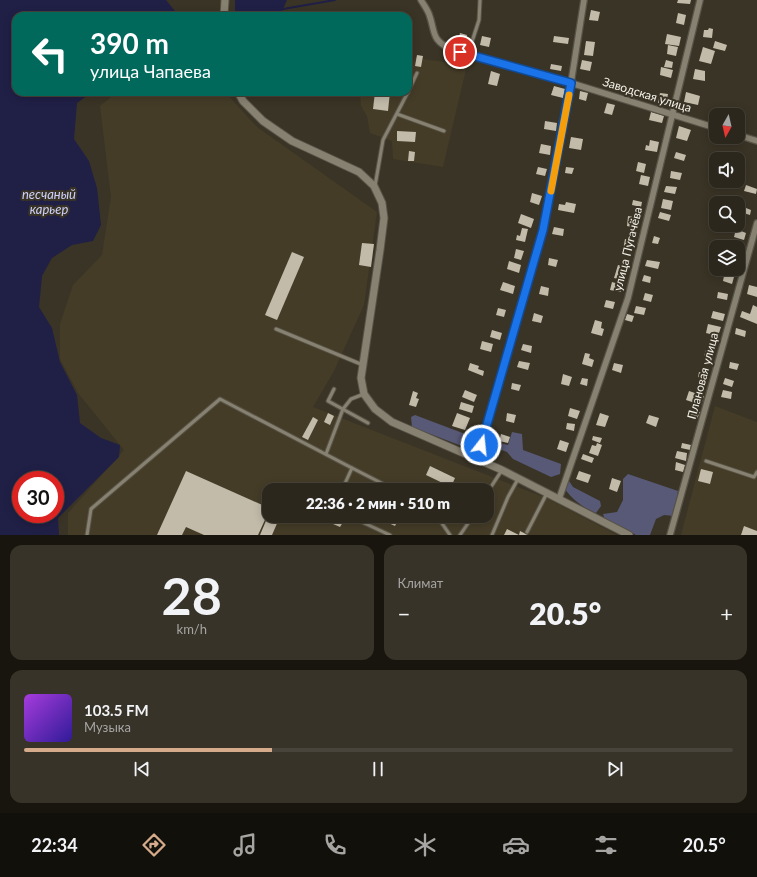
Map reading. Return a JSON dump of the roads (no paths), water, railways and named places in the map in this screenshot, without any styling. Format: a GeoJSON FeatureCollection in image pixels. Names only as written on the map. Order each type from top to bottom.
{"type":"FeatureCollection","features":[{"type":"Feature","properties":{"kind":"street"},"geometry":{"type":"LineString","coordinates":[[224,12],[225,0]]}},
{"type":"Feature","properties":{"kind":"street","name":"Заводская улица"},"geometry":{"type":"LineString","coordinates":[[421,0],[429,14],[435,37],[443,45],[452,50],[571,83],[709,126]]}},
{"type":"Feature","properties":{"kind":"street"},"geometry":{"type":"LineString","coordinates":[[477,460],[543,230],[571,83],[584,0]]}},
{"type":"Feature","properties":{"kind":"street","name":"улица Пугачёва"},"geometry":{"type":"LineString","coordinates":[[559,499],[628,298],[700,0]]}},
{"type":"Feature","properties":{"kind":"street"},"geometry":{"type":"LineString","coordinates":[[240,96],[243,101],[263,121],[292,141],[358,172],[374,186],[382,203],[384,218],[361,378],[364,394],[375,409],[392,422],[502,470],[629,535]]}},
{"type":"Feature","properties":{"kind":"street"},"geometry":{"type":"LineString","coordinates":[[745,137],[757,141]]}},
{"type":"Feature","properties":{"kind":"street","name":"Плановая улица"},"geometry":{"type":"LineString","coordinates":[[670,535],[757,223]]}},
{"type":"Feature","properties":{"kind":"lane"},"geometry":{"type":"LineString","coordinates":[[468,54],[479,20],[480,0]]}},
{"type":"Feature","properties":{"kind":"lane"},"geometry":{"type":"LineString","coordinates":[[412,84],[417,73]]}},
{"type":"Feature","properties":{"kind":"lane"},"geometry":{"type":"LineString","coordinates":[[374,186],[383,140],[406,96]]}},
{"type":"Feature","properties":{"kind":"lane"},"geometry":{"type":"LineString","coordinates":[[397,114],[444,131]]}},
{"type":"Feature","properties":{"kind":"lane"},"geometry":{"type":"LineString","coordinates":[[276,329],[363,365]]}},
{"type":"Feature","properties":{"kind":"lane"},"geometry":{"type":"LineString","coordinates":[[334,389],[328,401],[368,423]]}},
{"type":"Feature","properties":{"kind":"lane"},"geometry":{"type":"LineString","coordinates":[[326,454],[342,409],[351,399],[364,394]]}},
{"type":"Feature","properties":{"kind":"lane"},"geometry":{"type":"LineString","coordinates":[[87,535],[91,509],[220,399],[381,483]]}},
{"type":"Feature","properties":{"kind":"lane"},"geometry":{"type":"LineString","coordinates":[[706,462],[754,478],[757,472]]}},
{"type":"Feature","properties":{"kind":"lane"},"geometry":{"type":"LineString","coordinates":[[345,483],[352,468]]}},
{"type":"Feature","properties":{"kind":"lane"},"geometry":{"type":"LineString","coordinates":[[494,483],[502,470]]}},
{"type":"Feature","properties":{"kind":"lane"},"geometry":{"type":"LineString","coordinates":[[492,535],[508,497],[518,479]]}},
{"type":"Feature","properties":{"kind":"lane"},"geometry":{"type":"LineString","coordinates":[[527,532],[547,493]]}},
{"type":"Feature","properties":{"kind":"lane"},"geometry":{"type":"LineString","coordinates":[[364,523],[390,535]]}},
{"type":"Feature","properties":{"kind":"lane"},"geometry":{"type":"LineString","coordinates":[[442,523],[450,535]]}},
{"type":"Feature","properties":{"kind":"lane"},"geometry":{"type":"LineString","coordinates":[[460,535],[468,523]]}},
{"type":"Feature","properties":{"kind":"water","name":"песчаный карьер"},"geometry":{"type":"Polygon","coordinates":[[[0,0],[166,0],[176,12],[12,12],[12,96],[87,96],[77,103],[74,139],[89,161],[97,188],[101,225],[93,241],[72,245],[52,258],[42,276],[39,307],[52,328],[60,362],[77,395],[80,423],[101,438],[120,445],[119,457],[64,512],[64,471],[12,471],[12,523],[58,523],[59,535],[0,535],[0,0]]]}},
{"type":"Feature","properties":{"kind":"water"},"geometry":{"type":"Polygon","coordinates":[[[235,0],[287,0],[282,12],[235,12],[235,0]]]}},
{"type":"Feature","properties":{"kind":"waterway"},"geometry":{"type":"LineString","coordinates":[[283,9],[335,0]]}}]}
